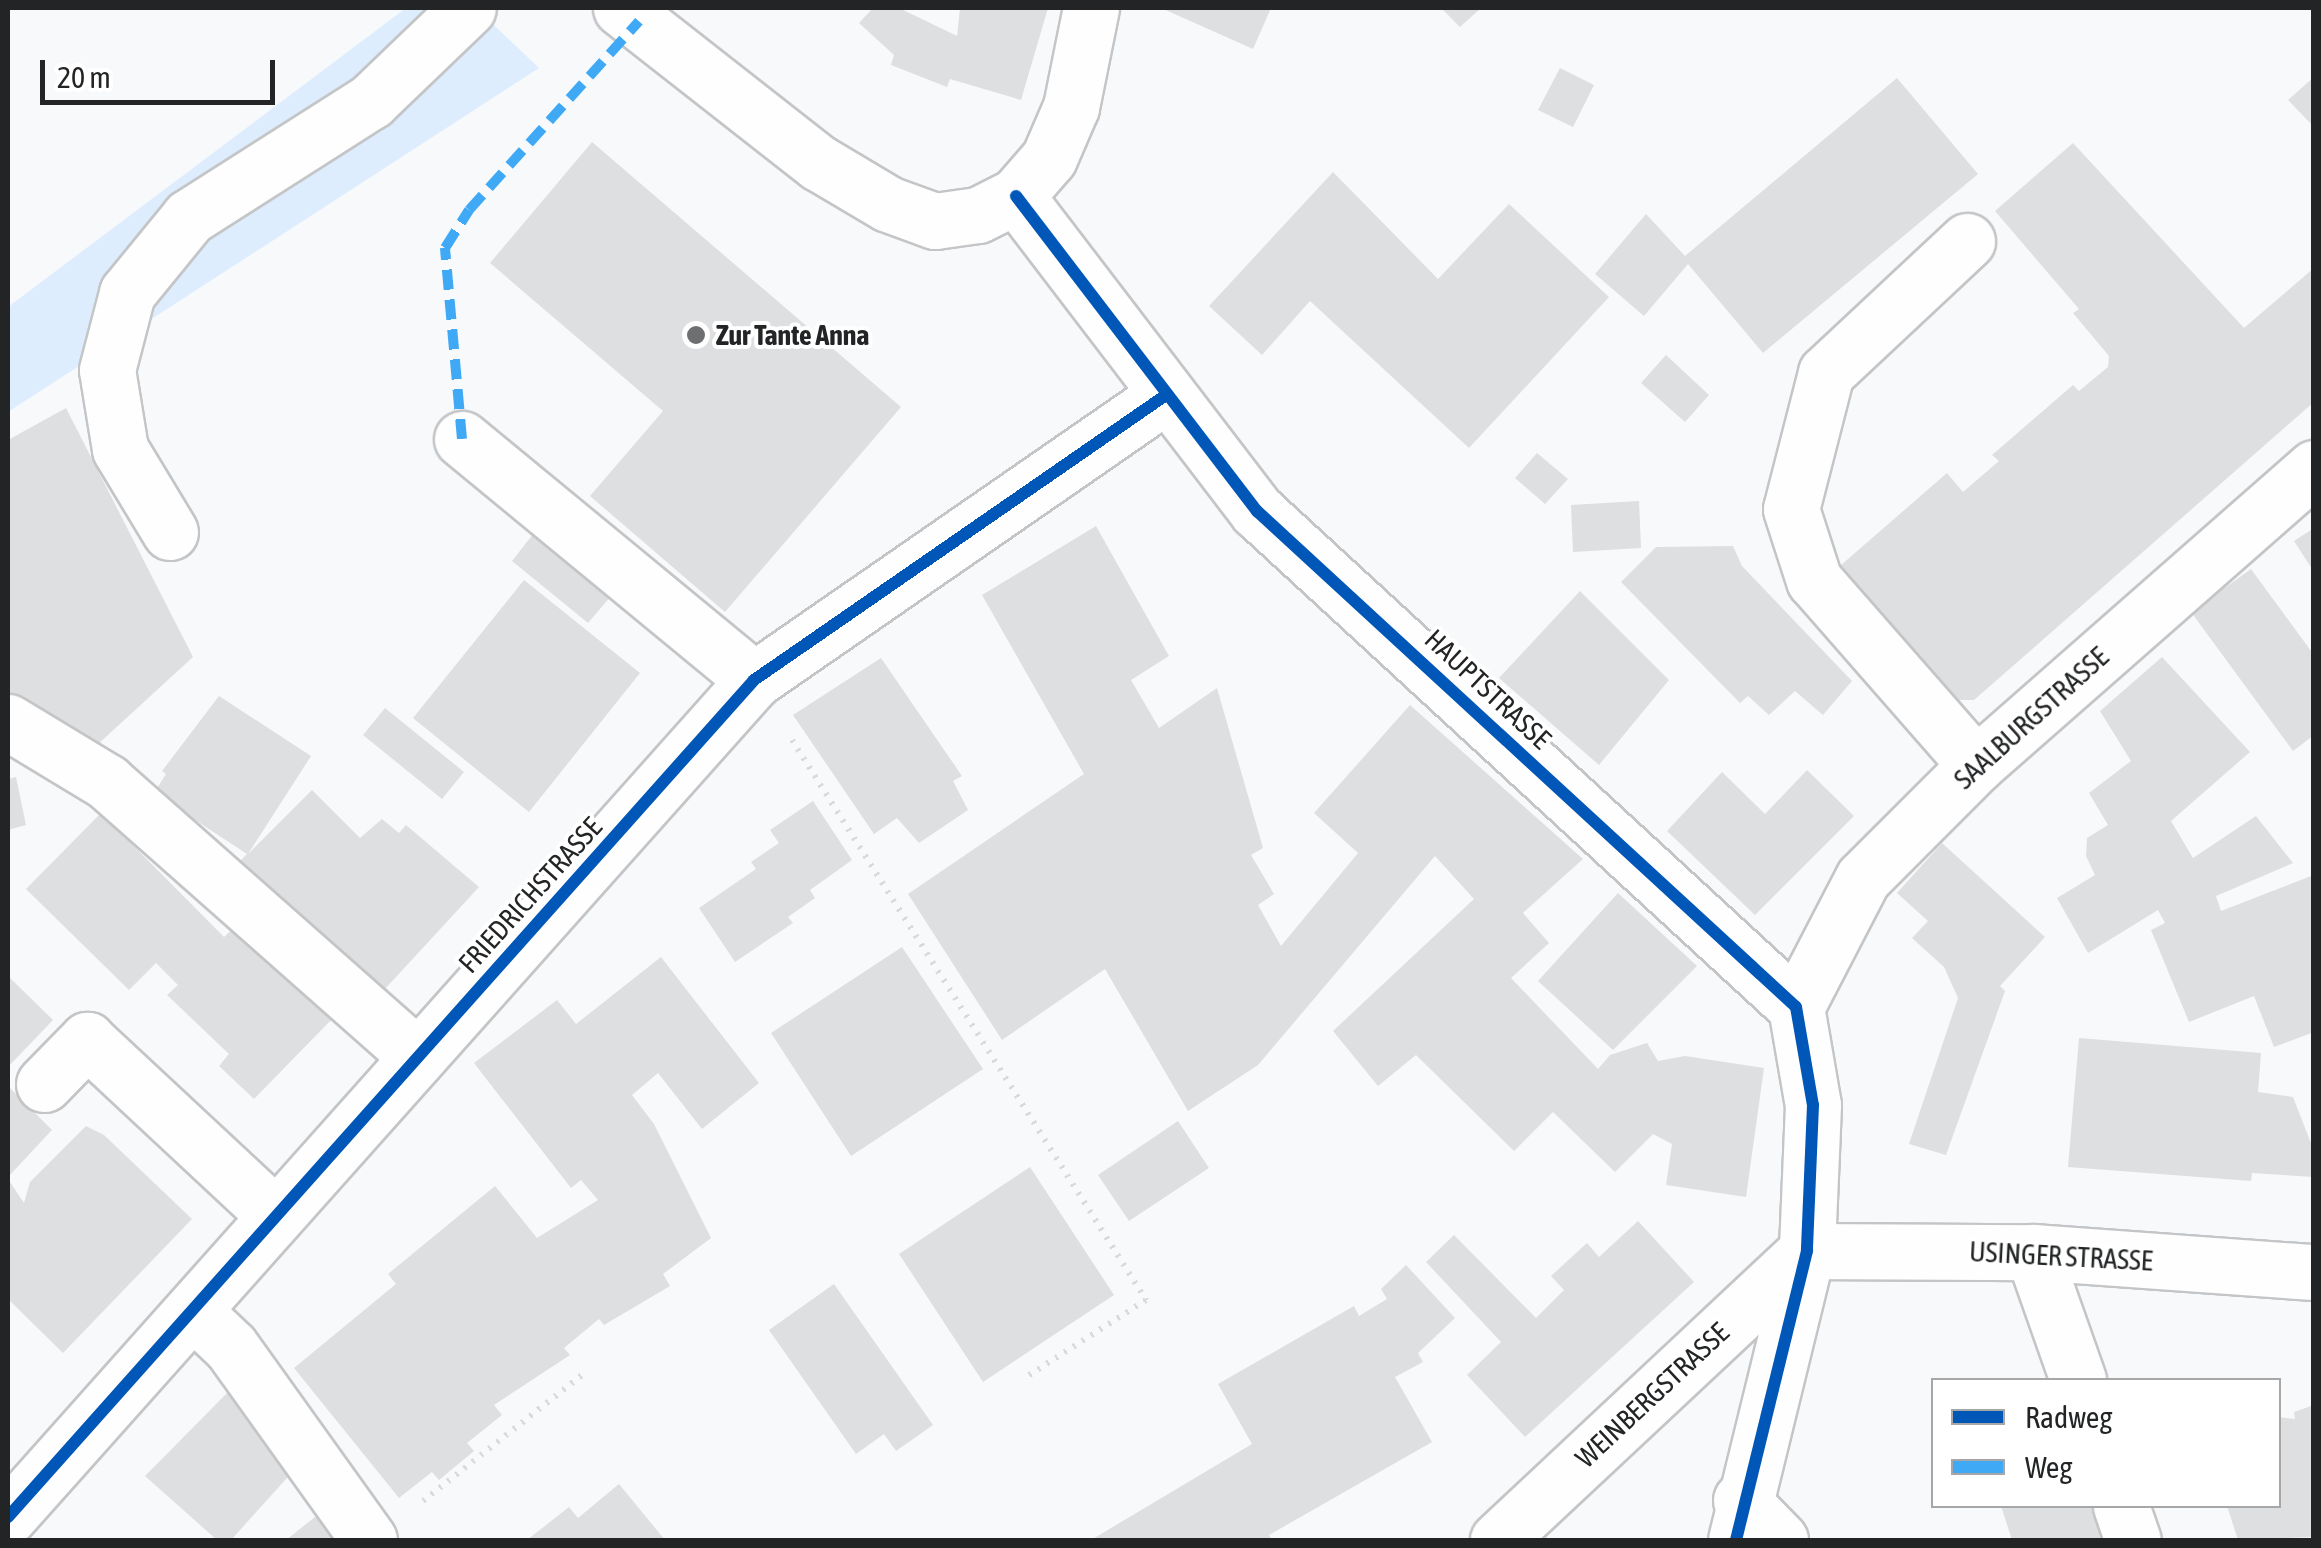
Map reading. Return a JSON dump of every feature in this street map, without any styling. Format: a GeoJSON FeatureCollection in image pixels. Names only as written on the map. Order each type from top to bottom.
{"type":"FeatureCollection","features":[{"type":"Feature","properties":{"kind":"street"},"geometry":{"type":"LineString","coordinates":[[170,532],[120,449],[107,370],[127,293],[189,217],[371,101],[468,8]]}},
{"type":"Feature","properties":{"kind":"street"},"geometry":{"type":"LineString","coordinates":[[621,8],[820,163],[888,204],[936,220],[978,214],[1016,196],[1049,158],[1070,106],[1091,8]]}},
{"type":"Feature","properties":{"kind":"street","name":"HAUPTSTRASSE"},"geometry":{"type":"LineString","coordinates":[[1016,196],[1257,511],[1796,1006]]}},
{"type":"Feature","properties":{"kind":"street"},"geometry":{"type":"LineString","coordinates":[[1967,241],[1826,373],[1791,509],[1814,580],[1976,765]]}},
{"type":"Feature","properties":{"kind":"street","name":"FRIEDRICHSTRASSE"},"geometry":{"type":"LineString","coordinates":[[8,1516],[754,680],[1166,394]]}},
{"type":"Feature","properties":{"kind":"street"},"geometry":{"type":"LineString","coordinates":[[462,439],[754,680]]}},
{"type":"Feature","properties":{"kind":"street","name":"SAALBURGSTRASSE"},"geometry":{"type":"LineString","coordinates":[[1796,1006],[1863,878],[1976,765],[2314,468]]}},
{"type":"Feature","properties":{"kind":"street"},"geometry":{"type":"LineString","coordinates":[[8,722],[106,782],[418,1058]]}},
{"type":"Feature","properties":{"kind":"street"},"geometry":{"type":"LineString","coordinates":[[1780,1540],[1738,1520],[1808,1250],[1813,1105],[1796,1006]]}},
{"type":"Feature","properties":{"kind":"street"},"geometry":{"type":"LineString","coordinates":[[44,1084],[87,1040],[276,1216]]}},
{"type":"Feature","properties":{"kind":"street","name":"USINGER STRASSE"},"geometry":{"type":"LineString","coordinates":[[1808,1250],[2033,1252],[2314,1272]]}},
{"type":"Feature","properties":{"kind":"street","name":"WEINBERGSTRASSE"},"geometry":{"type":"LineString","coordinates":[[1498,1540],[1808,1250]]}},
{"type":"Feature","properties":{"kind":"street"},"geometry":{"type":"LineString","coordinates":[[2033,1252],[2077,1378]]}},
{"type":"Feature","properties":{"kind":"street"},"geometry":{"type":"LineString","coordinates":[[193,1311],[231,1347],[388,1527]]}},
{"type":"Feature","properties":{"kind":"street"},"geometry":{"type":"LineString","coordinates":[[2122,1508],[2134,1540]]}},
{"type":"Feature","properties":{"kind":"path"},"geometry":{"type":"LineString","coordinates":[[754,680],[1146,1300],[1026,1377]]}},
{"type":"Feature","properties":{"kind":"path"},"geometry":{"type":"LineString","coordinates":[[388,1527],[586,1372]]}},
{"type":"Feature","properties":{"kind":"shaded area"},"geometry":{"type":"Polygon","coordinates":[[[406,8],[476,8],[539,68],[8,412],[8,307],[406,8]]]}},
{"type":"Feature","properties":{"kind":"building"},"geometry":{"type":"Polygon","coordinates":[[[873,8],[899,8],[957,36],[960,8],[1048,8],[1021,100],[950,79],[947,87],[891,65],[894,55],[859,23],[873,8]]]}},
{"type":"Feature","properties":{"kind":"building"},"geometry":{"type":"Polygon","coordinates":[[[1161,8],[1271,8],[1253,49],[1161,8]]]}},
{"type":"Feature","properties":{"kind":"building"},"geometry":{"type":"Polygon","coordinates":[[[1441,8],[1481,8],[1460,27],[1441,8]]]}},
{"type":"Feature","properties":{"kind":"building"},"geometry":{"type":"Polygon","coordinates":[[[1560,68],[1594,85],[1573,127],[1538,110],[1560,68]]]}},
{"type":"Feature","properties":{"kind":"building"},"geometry":{"type":"Polygon","coordinates":[[[2314,77],[2314,127],[2288,100],[2314,77]]]}},
{"type":"Feature","properties":{"kind":"building"},"geometry":{"type":"Polygon","coordinates":[[[1897,78],[1978,174],[1763,353],[1688,264],[1644,316],[1595,274],[1646,214],[1685,256],[1897,78]]]}},
{"type":"Feature","properties":{"kind":"building","name":"Zur Tante Anna"},"geometry":{"type":"Polygon","coordinates":[[[592,142],[901,407],[725,612],[590,496],[663,411],[490,263],[592,142]]]}},
{"type":"Feature","properties":{"kind":"building"},"geometry":{"type":"Polygon","coordinates":[[[2073,143],[2244,328],[2314,268],[2314,402],[1974,700],[1945,700],[1833,572],[1947,473],[1963,492],[1999,461],[1992,455],[2073,385],[2079,391],[2108,367],[2109,356],[2073,313],[2079,309],[1995,211],[2073,143]]]}},
{"type":"Feature","properties":{"kind":"building"},"geometry":{"type":"Polygon","coordinates":[[[1333,172],[1438,279],[1509,204],[1609,297],[1469,448],[1310,301],[1262,355],[1209,306],[1333,172]]]}},
{"type":"Feature","properties":{"kind":"building"},"geometry":{"type":"Polygon","coordinates":[[[1666,355],[1709,395],[1685,422],[1641,383],[1666,355]]]}},
{"type":"Feature","properties":{"kind":"building"},"geometry":{"type":"Polygon","coordinates":[[[66,408],[193,657],[85,756],[8,704],[8,440],[66,408]]]}},
{"type":"Feature","properties":{"kind":"building"},"geometry":{"type":"Polygon","coordinates":[[[1537,453],[1568,479],[1545,504],[1515,478],[1537,453]]]}},
{"type":"Feature","properties":{"kind":"building"},"geometry":{"type":"Polygon","coordinates":[[[1639,501],[1641,548],[1573,552],[1571,505],[1639,501]]]}},
{"type":"Feature","properties":{"kind":"building"},"geometry":{"type":"Polygon","coordinates":[[[1096,526],[1169,656],[1131,680],[1159,728],[1217,688],[1263,848],[1251,855],[1274,894],[1258,905],[1281,946],[1358,853],[1314,813],[1410,705],[1583,859],[1523,913],[1549,943],[1511,978],[1598,1069],[1610,1055],[1647,1043],[1658,1061],[1685,1056],[1764,1068],[1746,1197],[1666,1185],[1672,1144],[1653,1134],[1615,1172],[1553,1112],[1514,1151],[1416,1055],[1378,1086],[1333,1031],[1474,899],[1435,856],[1258,1065],[1188,1111],[1105,969],[1002,1040],[908,894],[1084,774],[982,595],[1096,526]]]}},
{"type":"Feature","properties":{"kind":"building"},"geometry":{"type":"Polygon","coordinates":[[[2314,528],[2314,572],[2294,541],[2314,528]]]}},
{"type":"Feature","properties":{"kind":"building"},"geometry":{"type":"Polygon","coordinates":[[[534,533],[611,596],[588,623],[512,561],[534,533]]]}},
{"type":"Feature","properties":{"kind":"building"},"geometry":{"type":"Polygon","coordinates":[[[1733,546],[1742,566],[1852,681],[1823,715],[1795,691],[1769,715],[1748,696],[1740,703],[1621,582],[1656,547],[1733,546]]]}},
{"type":"Feature","properties":{"kind":"building"},"geometry":{"type":"Polygon","coordinates":[[[2251,569],[2314,655],[2314,735],[2293,751],[2191,612],[2251,569]]]}},
{"type":"Feature","properties":{"kind":"building"},"geometry":{"type":"Polygon","coordinates":[[[524,580],[640,673],[529,812],[413,718],[524,580]]]}},
{"type":"Feature","properties":{"kind":"building"},"geometry":{"type":"Polygon","coordinates":[[[1580,591],[1669,680],[1599,765],[1499,678],[1580,591]]]}},
{"type":"Feature","properties":{"kind":"building"},"geometry":{"type":"Polygon","coordinates":[[[2162,657],[2250,752],[2171,821],[2193,858],[2256,816],[2293,863],[2216,896],[2221,911],[2314,875],[2314,1032],[2274,1047],[2254,996],[2189,1022],[2151,930],[2165,923],[2158,910],[2088,953],[2057,898],[2095,875],[2086,856],[2087,838],[2108,825],[2089,793],[2131,761],[2100,711],[2162,657]]]}},
{"type":"Feature","properties":{"kind":"building"},"geometry":{"type":"Polygon","coordinates":[[[881,658],[962,776],[953,781],[968,810],[919,843],[897,818],[874,834],[793,715],[881,658]]]}},
{"type":"Feature","properties":{"kind":"building"},"geometry":{"type":"Polygon","coordinates":[[[219,696],[311,756],[248,854],[312,790],[360,838],[382,819],[399,833],[406,825],[479,887],[384,990],[239,862],[247,854],[154,793],[166,774],[162,771],[219,696]]]}},
{"type":"Feature","properties":{"kind":"building"},"geometry":{"type":"Polygon","coordinates":[[[385,708],[464,772],[442,799],[363,735],[385,708]]]}},
{"type":"Feature","properties":{"kind":"building"},"geometry":{"type":"Polygon","coordinates":[[[1807,770],[1854,816],[1755,915],[1667,831],[1722,772],[1765,814],[1807,770]]]}},
{"type":"Feature","properties":{"kind":"building"},"geometry":{"type":"Polygon","coordinates":[[[16,777],[26,825],[8,830],[8,779],[16,777]]]}},
{"type":"Feature","properties":{"kind":"building"},"geometry":{"type":"Polygon","coordinates":[[[813,801],[852,860],[810,890],[815,898],[788,917],[793,923],[735,962],[699,908],[756,869],[751,862],[779,843],[770,830],[813,801]]]}},
{"type":"Feature","properties":{"kind":"building"},"geometry":{"type":"Polygon","coordinates":[[[101,813],[224,937],[240,922],[336,1015],[254,1099],[219,1066],[229,1054],[167,995],[178,985],[156,963],[129,990],[26,889],[101,813]]]}},
{"type":"Feature","properties":{"kind":"building"},"geometry":{"type":"Polygon","coordinates":[[[1942,843],[2045,937],[2000,986],[2005,991],[1946,1155],[1909,1144],[1958,998],[1944,967],[1912,938],[1928,921],[1897,893],[1942,843]]]}},
{"type":"Feature","properties":{"kind":"building"},"geometry":{"type":"Polygon","coordinates":[[[1618,893],[1697,966],[1613,1050],[1538,981],[1618,893]]]}},
{"type":"Feature","properties":{"kind":"building"},"geometry":{"type":"Polygon","coordinates":[[[902,947],[983,1069],[851,1156],[771,1033],[902,947]]]}},
{"type":"Feature","properties":{"kind":"building"},"geometry":{"type":"Polygon","coordinates":[[[661,957],[759,1083],[702,1129],[658,1073],[632,1095],[654,1124],[711,1238],[663,1274],[670,1286],[604,1325],[599,1319],[564,1348],[570,1355],[494,1405],[502,1415],[467,1443],[474,1451],[439,1480],[432,1472],[399,1498],[294,1368],[396,1284],[388,1274],[495,1186],[537,1238],[598,1200],[581,1180],[571,1188],[474,1063],[557,1000],[576,1024],[661,957]]]}},
{"type":"Feature","properties":{"kind":"building"},"geometry":{"type":"Polygon","coordinates":[[[8,976],[53,1020],[8,1067],[8,976]]]}},
{"type":"Feature","properties":{"kind":"building"},"geometry":{"type":"Polygon","coordinates":[[[2079,1038],[2261,1053],[2258,1092],[2293,1097],[2314,1151],[2314,1177],[2252,1173],[2251,1181],[2068,1167],[2079,1038]]]}},
{"type":"Feature","properties":{"kind":"building"},"geometry":{"type":"Polygon","coordinates":[[[8,1086],[52,1130],[8,1177],[8,1086]]]}},
{"type":"Feature","properties":{"kind":"building"},"geometry":{"type":"Polygon","coordinates":[[[1178,1121],[1209,1168],[1129,1221],[1098,1175],[1178,1121]]]}},
{"type":"Feature","properties":{"kind":"building"},"geometry":{"type":"Polygon","coordinates":[[[86,1126],[104,1135],[192,1219],[63,1353],[8,1299],[8,1179],[24,1203],[30,1182],[86,1126]]]}},
{"type":"Feature","properties":{"kind":"building"},"geometry":{"type":"Polygon","coordinates":[[[1030,1167],[1114,1295],[983,1382],[899,1254],[1030,1167]]]}},
{"type":"Feature","properties":{"kind":"building"},"geometry":{"type":"Polygon","coordinates":[[[1638,1221],[1694,1282],[1525,1437],[1467,1375],[1501,1342],[1426,1262],[1454,1235],[1536,1318],[1564,1290],[1551,1276],[1587,1243],[1599,1257],[1638,1221]]]}},
{"type":"Feature","properties":{"kind":"building"},"geometry":{"type":"Polygon","coordinates":[[[1406,1265],[1455,1318],[1418,1353],[1423,1362],[1395,1377],[1432,1442],[1269,1535],[1272,1540],[1091,1540],[1252,1444],[1218,1384],[1354,1306],[1359,1316],[1387,1299],[1381,1289],[1406,1265]]]}},
{"type":"Feature","properties":{"kind":"building"},"geometry":{"type":"Polygon","coordinates":[[[834,1284],[933,1425],[896,1451],[884,1434],[856,1454],[769,1330],[834,1284]]]}},
{"type":"Feature","properties":{"kind":"building"},"geometry":{"type":"Polygon","coordinates":[[[236,1384],[295,1469],[231,1540],[217,1540],[145,1476],[236,1384]]]}},
{"type":"Feature","properties":{"kind":"building"},"geometry":{"type":"Polygon","coordinates":[[[2314,1405],[2314,1537],[2238,1540],[2228,1508],[2281,1508],[2281,1417],[2295,1419],[2294,1412],[2314,1405]]]}},
{"type":"Feature","properties":{"kind":"building"},"geometry":{"type":"Polygon","coordinates":[[[619,1484],[665,1540],[527,1540],[569,1507],[578,1518],[619,1484]]]}},
{"type":"Feature","properties":{"kind":"building"},"geometry":{"type":"Polygon","coordinates":[[[2002,1508],[2095,1508],[2106,1540],[2012,1540],[2002,1508]]]}},
{"type":"Feature","properties":{"kind":"building"},"geometry":{"type":"Polygon","coordinates":[[[320,1513],[341,1540],[286,1540],[320,1513]]]}},
{"type":"Feature","properties":{"kind":"marked path"},"geometry":{"type":"LineString","coordinates":[[462,439],[445,248],[469,210],[639,21]]}},
{"type":"Feature","properties":{"kind":"cycle path"},"geometry":{"type":"LineString","coordinates":[[1016,196],[1257,511],[1796,1007],[1813,1105],[1807,1251],[1736,1540]]}},
{"type":"Feature","properties":{"kind":"cycle path"},"geometry":{"type":"LineString","coordinates":[[8,1517],[754,680],[1166,395]]}},
{"type":"Feature","properties":{"kind":"place","name":"Zur Tante Anna"},"geometry":{"type":"Point","coordinates":[696,335]}}]}
